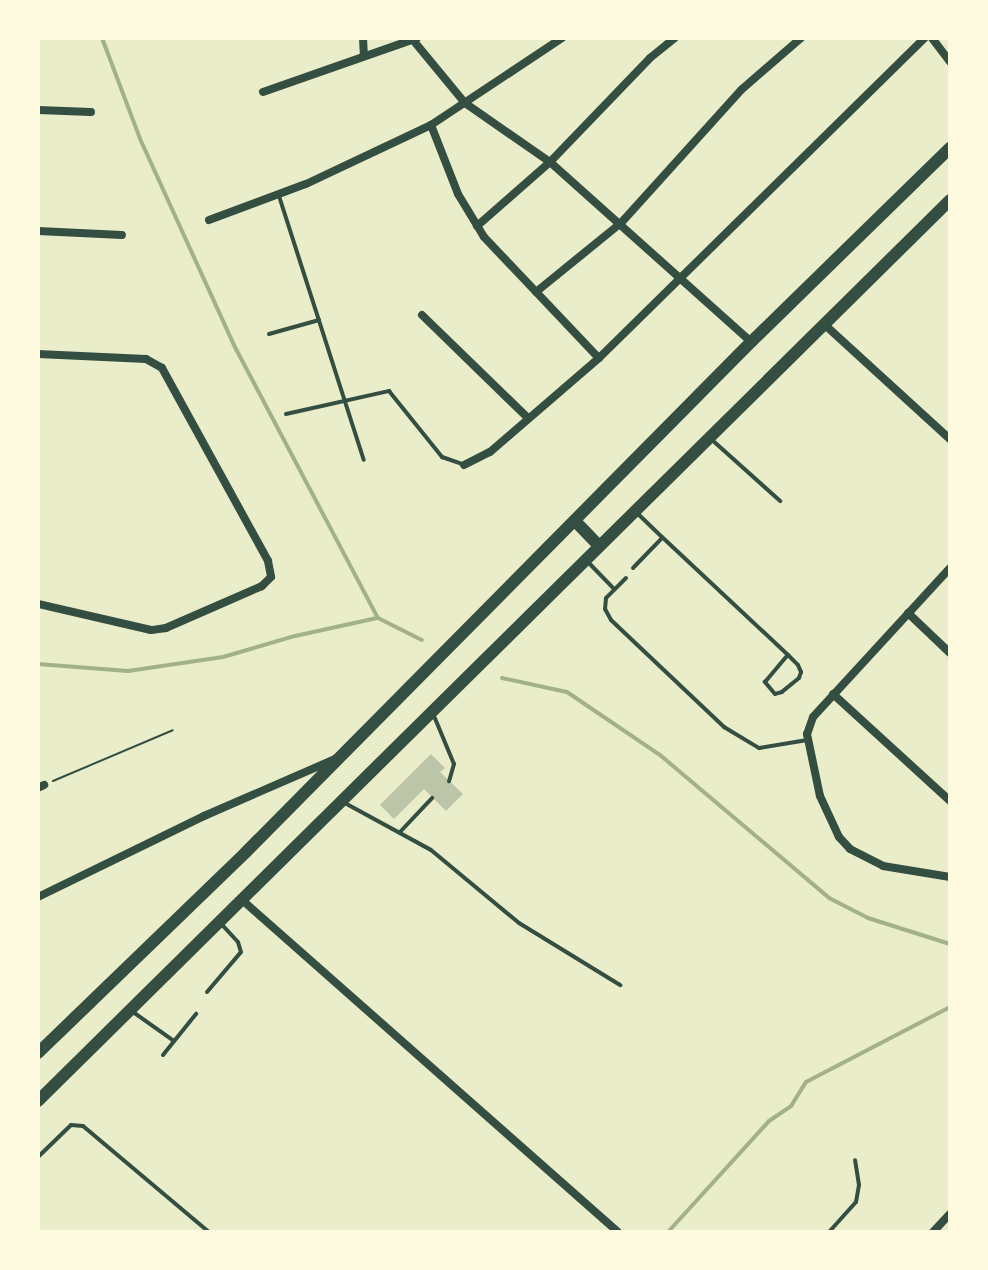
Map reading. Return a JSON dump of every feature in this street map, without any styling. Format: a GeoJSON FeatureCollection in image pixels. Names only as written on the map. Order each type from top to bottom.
{"type":"FeatureCollection","features":[{"type":"Feature","properties":{"kind":"main road"},"geometry":{"type":"LineString","coordinates":[[38,1053],[341,756],[751,342],[950,148]]}},
{"type":"Feature","properties":{"kind":"main road"},"geometry":{"type":"LineString","coordinates":[[38,1101],[950,200]]}},
{"type":"Feature","properties":{"kind":"main road"},"geometry":{"type":"LineString","coordinates":[[576,522],[599,546]]}},
{"type":"Feature","properties":{"kind":"street"},"geometry":{"type":"LineString","coordinates":[[363,38],[364,55]]}},
{"type":"Feature","properties":{"kind":"street"},"geometry":{"type":"LineString","coordinates":[[209,220],[306,184],[431,125],[562,38]]}},
{"type":"Feature","properties":{"kind":"street"},"geometry":{"type":"LineString","coordinates":[[477,226],[550,162],[621,87],[675,38]]}},
{"type":"Feature","properties":{"kind":"street"},"geometry":{"type":"LineString","coordinates":[[536,292],[621,223],[741,90],[801,38]]}},
{"type":"Feature","properties":{"kind":"street"},"geometry":{"type":"LineString","coordinates":[[464,465],[490,452],[599,358],[925,38]]}},
{"type":"Feature","properties":{"kind":"street"},"geometry":{"type":"LineString","coordinates":[[932,38],[950,62]]}},
{"type":"Feature","properties":{"kind":"street"},"geometry":{"type":"LineString","coordinates":[[263,92],[416,39],[465,103],[550,162],[751,342]]}},
{"type":"Feature","properties":{"kind":"street"},"geometry":{"type":"LineString","coordinates":[[38,110],[91,112]]}},
{"type":"Feature","properties":{"kind":"street"},"geometry":{"type":"LineString","coordinates":[[431,125],[458,194],[477,226],[599,358]]}},
{"type":"Feature","properties":{"kind":"street"},"geometry":{"type":"LineString","coordinates":[[38,231],[122,235]]}},
{"type":"Feature","properties":{"kind":"street"},"geometry":{"type":"LineString","coordinates":[[422,315],[528,418]]}},
{"type":"Feature","properties":{"kind":"street"},"geometry":{"type":"LineString","coordinates":[[825,325],[950,439]]}},
{"type":"Feature","properties":{"kind":"street"},"geometry":{"type":"LineString","coordinates":[[38,354],[146,359],[162,368],[271,570],[269,581],[262,586],[166,628],[138,629],[38,604]]}},
{"type":"Feature","properties":{"kind":"street"},"geometry":{"type":"LineString","coordinates":[[950,568],[833,694],[808,725],[807,740],[829,819],[850,849],[883,866],[950,877]]}},
{"type":"Feature","properties":{"kind":"street"},"geometry":{"type":"LineString","coordinates":[[908,613],[950,653]]}},
{"type":"Feature","properties":{"kind":"street"},"geometry":{"type":"LineString","coordinates":[[833,694],[950,801]]}},
{"type":"Feature","properties":{"kind":"street"},"geometry":{"type":"LineString","coordinates":[[38,897],[204,816],[341,756]]}},
{"type":"Feature","properties":{"kind":"street"},"geometry":{"type":"LineString","coordinates":[[241,899],[618,1232]]}},
{"type":"Feature","properties":{"kind":"street"},"geometry":{"type":"LineString","coordinates":[[933,1232],[950,1214]]}},
{"type":"Feature","properties":{"kind":"lane"},"geometry":{"type":"LineString","coordinates":[[278,194],[364,460]]}},
{"type":"Feature","properties":{"kind":"lane"},"geometry":{"type":"LineString","coordinates":[[269,334],[319,320]]}},
{"type":"Feature","properties":{"kind":"lane"},"geometry":{"type":"LineString","coordinates":[[286,414],[389,391],[442,457],[464,465]]}},
{"type":"Feature","properties":{"kind":"lane"},"geometry":{"type":"LineString","coordinates":[[710,438],[780,501]]}},
{"type":"Feature","properties":{"kind":"lane"},"geometry":{"type":"LineString","coordinates":[[635,511],[788,655],[801,672],[782,692],[775,694],[765,682],[788,655]]}},
{"type":"Feature","properties":{"kind":"lane"},"geometry":{"type":"LineString","coordinates":[[633,568],[662,537]]}},
{"type":"Feature","properties":{"kind":"lane"},"geometry":{"type":"LineString","coordinates":[[585,560],[614,589]]}},
{"type":"Feature","properties":{"kind":"lane"},"geometry":{"type":"LineString","coordinates":[[626,578],[606,598],[605,609],[611,620],[737,737],[759,748],[807,740]]}},
{"type":"Feature","properties":{"kind":"lane"},"geometry":{"type":"LineString","coordinates":[[432,711],[454,764],[449,781]]}},
{"type":"Feature","properties":{"kind":"lane"},"geometry":{"type":"LineString","coordinates":[[400,832],[432,798]]}},
{"type":"Feature","properties":{"kind":"lane"},"geometry":{"type":"LineString","coordinates":[[341,800],[444,859],[519,923],[620,985]]}},
{"type":"Feature","properties":{"kind":"lane"},"geometry":{"type":"LineString","coordinates":[[207,992],[241,952],[238,942],[218,921]]}},
{"type":"Feature","properties":{"kind":"lane"},"geometry":{"type":"LineString","coordinates":[[130,1010],[174,1041]]}},
{"type":"Feature","properties":{"kind":"lane"},"geometry":{"type":"LineString","coordinates":[[163,1055],[196,1014]]}},
{"type":"Feature","properties":{"kind":"lane"},"geometry":{"type":"LineString","coordinates":[[38,1157],[71,1125],[83,1126],[209,1232]]}},
{"type":"Feature","properties":{"kind":"lane"},"geometry":{"type":"LineString","coordinates":[[829,1232],[856,1202],[859,1185],[855,1160]]}},
{"type":"Feature","properties":{"kind":"path"},"geometry":{"type":"LineString","coordinates":[[41,786],[173,730]]}},
{"type":"Feature","properties":{"kind":"building"},"geometry":{"type":"Polygon","coordinates":[[[431,754],[445,768],[440,772],[463,794],[446,811],[424,789],[394,819],[380,805],[431,754]]]}},
{"type":"Feature","properties":{"kind":"waterway"},"geometry":{"type":"LineString","coordinates":[[102,38],[141,141],[236,349],[378,618],[422,640]]}},
{"type":"Feature","properties":{"kind":"waterway"},"geometry":{"type":"LineString","coordinates":[[38,664],[128,671],[223,657],[295,636],[377,618]]}},
{"type":"Feature","properties":{"kind":"waterway"},"geometry":{"type":"LineString","coordinates":[[502,678],[567,692],[660,755],[829,898],[868,918],[950,944]]}},
{"type":"Feature","properties":{"kind":"waterway"},"geometry":{"type":"LineString","coordinates":[[668,1232],[769,1121],[791,1106],[806,1082],[950,1007]]}}]}
